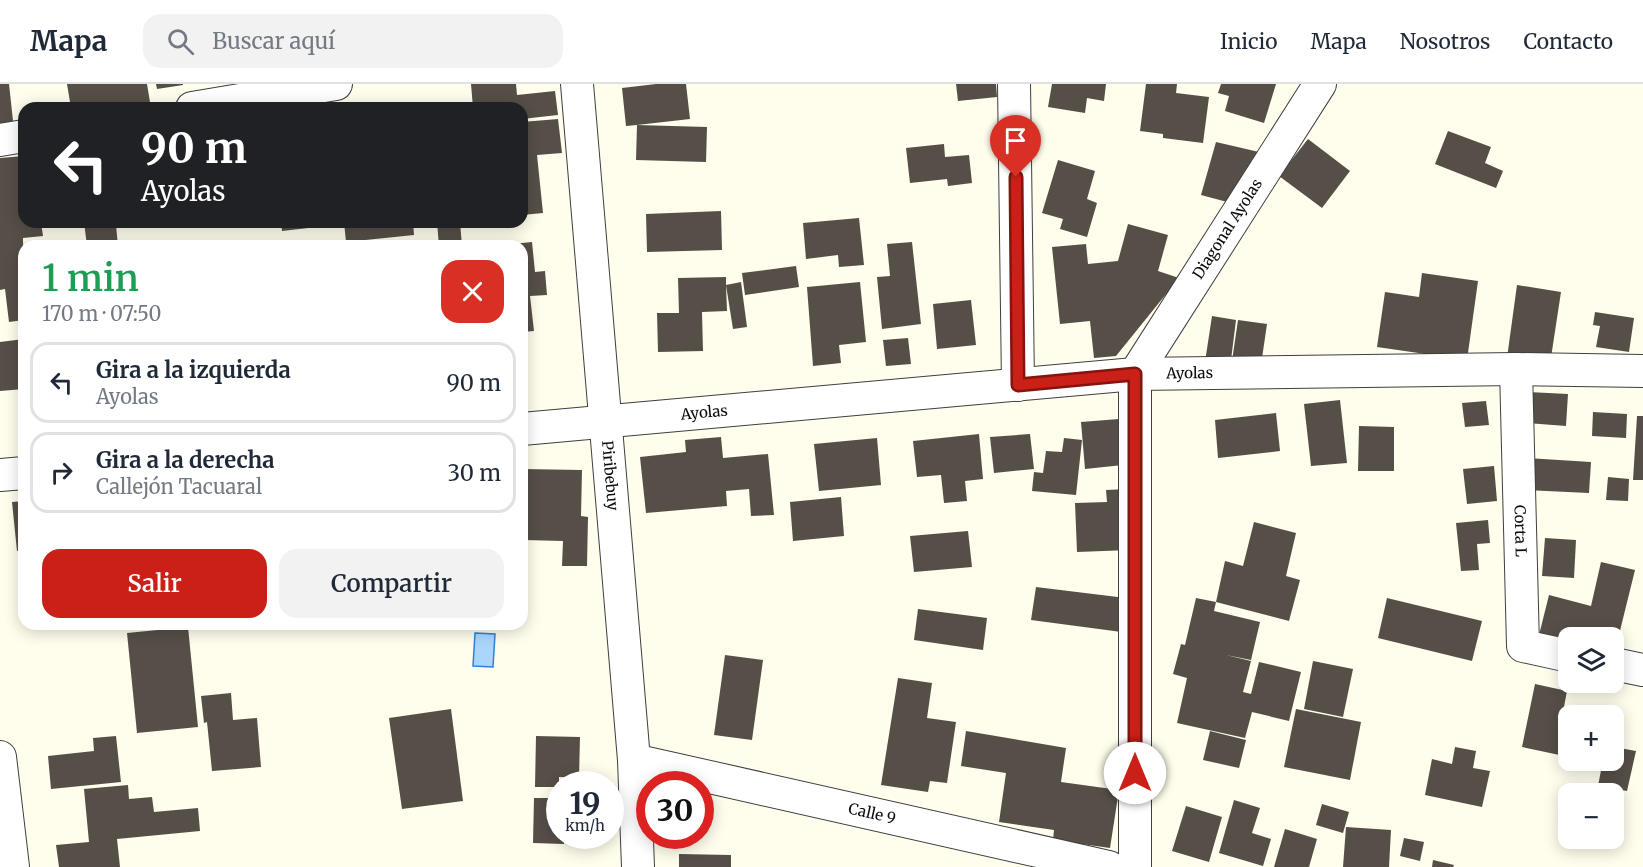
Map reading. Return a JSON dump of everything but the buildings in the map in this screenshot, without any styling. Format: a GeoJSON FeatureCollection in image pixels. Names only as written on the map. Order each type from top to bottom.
{"type":"FeatureCollection","features":[{"type":"Feature","properties":{"kind":"street"},"geometry":{"type":"LineString","coordinates":[[228,102],[336,84]]}},
{"type":"Feature","properties":{"kind":"street","name":"Piribebuy"},"geometry":{"type":"LineString","coordinates":[[577,84],[634,760],[638,867]]}},
{"type":"Feature","properties":{"kind":"street"},"geometry":{"type":"LineString","coordinates":[[1014,84],[1018,385]]}},
{"type":"Feature","properties":{"kind":"street","name":"Diagonal Ayolas"},"geometry":{"type":"LineString","coordinates":[[1135,374],[1320,84]]}},
{"type":"Feature","properties":{"kind":"street"},"geometry":{"type":"LineString","coordinates":[[0,140],[18,137]]}},
{"type":"Feature","properties":{"kind":"street","name":"Ayolas"},"geometry":{"type":"LineString","coordinates":[[528,428],[1135,374],[1516,369],[1643,371]]}},
{"type":"Feature","properties":{"kind":"street","name":"Corta L"},"geometry":{"type":"LineString","coordinates":[[1516,369],[1523,646],[1558,654]]}},
{"type":"Feature","properties":{"kind":"street"},"geometry":{"type":"LineString","coordinates":[[1135,374],[1135,867]]}},
{"type":"Feature","properties":{"kind":"street"},"geometry":{"type":"LineString","coordinates":[[0,475],[18,474]]}},
{"type":"Feature","properties":{"kind":"street"},"geometry":{"type":"LineString","coordinates":[[1624,666],[1643,670]]}},
{"type":"Feature","properties":{"kind":"street"},"geometry":{"type":"LineString","coordinates":[[0,757],[13,867]]}},
{"type":"Feature","properties":{"kind":"street","name":"Calle 9"},"geometry":{"type":"LineString","coordinates":[[634,760],[1109,867]]}},
{"type":"Feature","properties":{"kind":"water"},"geometry":{"type":"Polygon","coordinates":[[[475,633],[495,634],[493,667],[473,666],[475,633]]]}},
{"type":"Feature","properties":{"kind":"route"},"geometry":{"type":"LineString","coordinates":[[1016,177],[1018,385],[1135,374],[1135,773]]}}]}
